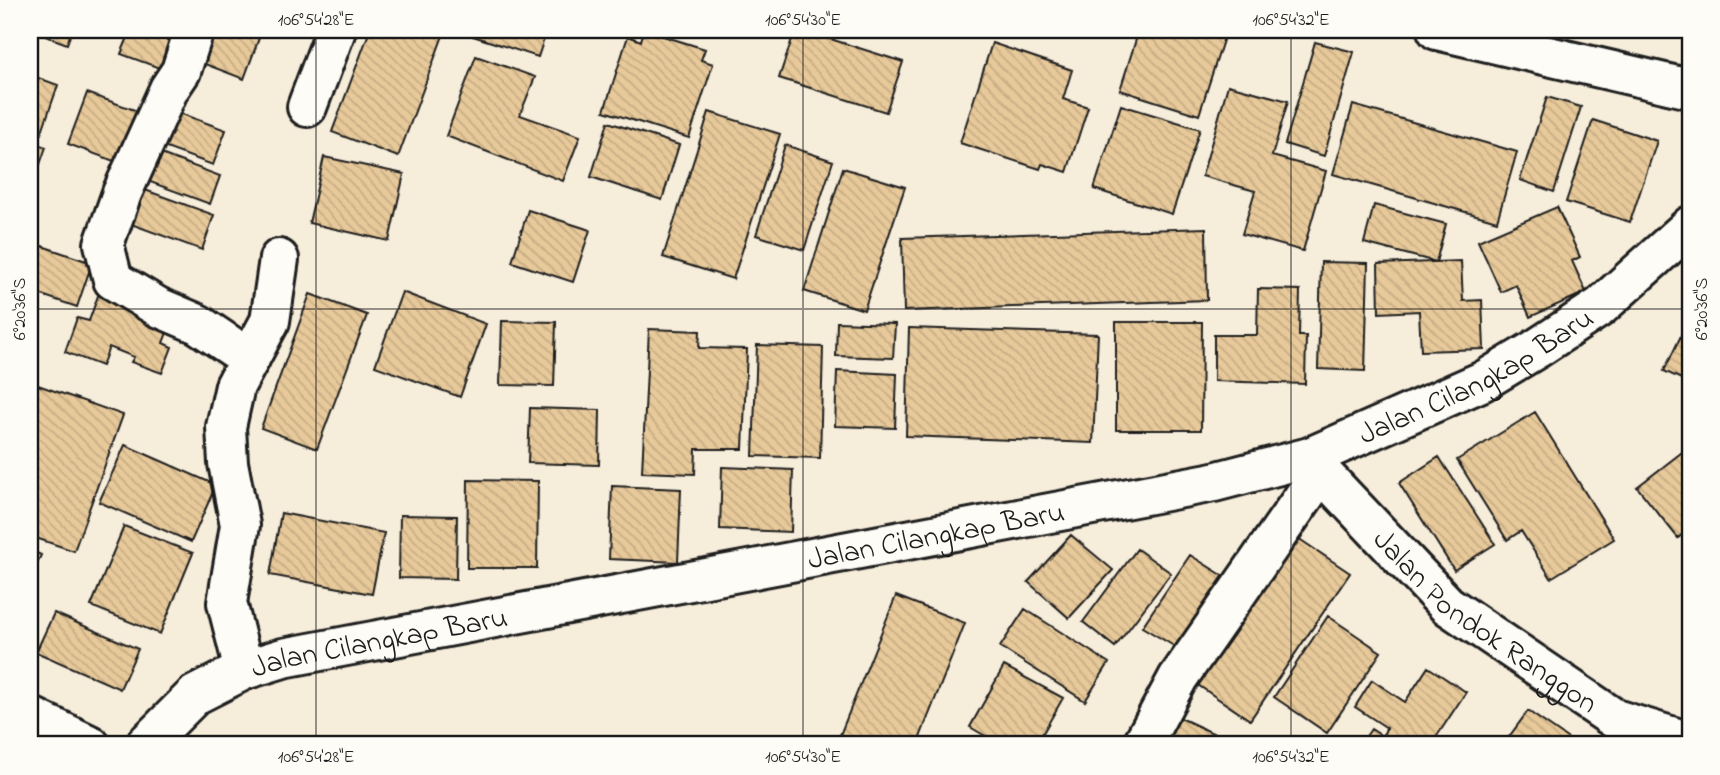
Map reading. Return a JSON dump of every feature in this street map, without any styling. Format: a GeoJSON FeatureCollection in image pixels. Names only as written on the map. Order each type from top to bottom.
{"type":"FeatureCollection","features":[{"type":"Feature","properties":{"kind":"street"},"geometry":{"type":"LineString","coordinates":[[194,30],[181,71],[169,89],[122,192],[104,244],[113,280],[158,307],[198,324],[250,359]]}},
{"type":"Feature","properties":{"kind":"street"},"geometry":{"type":"LineString","coordinates":[[307,107],[336,30]]}},
{"type":"Feature","properties":{"kind":"street"},"geometry":{"type":"LineString","coordinates":[[1437,30],[1502,37],[1690,89]]}},
{"type":"Feature","properties":{"kind":"street","name":"Jalan Cilangkap Baru"},"geometry":{"type":"LineString","coordinates":[[145,745],[195,695],[244,670],[283,658],[1316,465],[1483,381],[1536,349],[1600,307],[1690,226]]}},
{"type":"Feature","properties":{"kind":"street"},"geometry":{"type":"LineString","coordinates":[[244,670],[227,603],[240,525],[228,463],[226,427],[235,386],[270,321],[279,259]]}},
{"type":"Feature","properties":{"kind":"street"},"geometry":{"type":"LineString","coordinates":[[1142,745],[1178,678],[1316,465]]}},
{"type":"Feature","properties":{"kind":"street","name":"Jalan Pondok Ranggon"},"geometry":{"type":"LineString","coordinates":[[1316,465],[1447,605],[1607,732],[1690,742]]}},
{"type":"Feature","properties":{"kind":"street"},"geometry":{"type":"LineString","coordinates":[[30,716],[90,745]]}},
{"type":"Feature","properties":{"kind":"building"},"geometry":{"type":"Polygon","coordinates":[[[30,30],[72,30],[67,44],[30,30]]]}},
{"type":"Feature","properties":{"kind":"building"},"geometry":{"type":"Polygon","coordinates":[[[131,30],[140,30],[186,46],[176,74],[121,54],[131,30]]]}},
{"type":"Feature","properties":{"kind":"building"},"geometry":{"type":"Polygon","coordinates":[[[199,30],[236,30],[259,38],[244,79],[189,58],[199,30]]]}},
{"type":"Feature","properties":{"kind":"building"},"geometry":{"type":"Polygon","coordinates":[[[370,30],[445,30],[398,157],[332,132],[370,30]]]}},
{"type":"Feature","properties":{"kind":"building"},"geometry":{"type":"Polygon","coordinates":[[[475,30],[547,30],[538,57],[473,36],[475,30]]]}},
{"type":"Feature","properties":{"kind":"building"},"geometry":{"type":"Polygon","coordinates":[[[644,30],[705,49],[701,60],[713,64],[689,138],[604,111],[628,36],[641,41],[644,30]]]}},
{"type":"Feature","properties":{"kind":"building"},"geometry":{"type":"Polygon","coordinates":[[[795,30],[903,62],[886,112],[779,78],[795,30]]]}},
{"type":"Feature","properties":{"kind":"building"},"geometry":{"type":"Polygon","coordinates":[[[866,30],[892,30],[890,37],[866,30]]]}},
{"type":"Feature","properties":{"kind":"building"},"geometry":{"type":"Polygon","coordinates":[[[1139,30],[1212,30],[1225,34],[1199,115],[1120,90],[1139,30]]]}},
{"type":"Feature","properties":{"kind":"building"},"geometry":{"type":"Polygon","coordinates":[[[1315,42],[1354,52],[1324,156],[1285,144],[1315,42]]]}},
{"type":"Feature","properties":{"kind":"building"},"geometry":{"type":"Polygon","coordinates":[[[992,43],[1072,70],[1063,99],[1088,107],[1067,172],[1042,164],[1040,169],[960,143],[992,43]]]}},
{"type":"Feature","properties":{"kind":"building"},"geometry":{"type":"Polygon","coordinates":[[[476,56],[535,77],[520,115],[580,136],[563,181],[446,136],[476,56]]]}},
{"type":"Feature","properties":{"kind":"building"},"geometry":{"type":"Polygon","coordinates":[[[30,75],[58,85],[41,134],[30,130],[30,75]]]}},
{"type":"Feature","properties":{"kind":"building"},"geometry":{"type":"Polygon","coordinates":[[[1228,85],[1288,101],[1272,156],[1326,171],[1303,251],[1242,234],[1255,191],[1202,176],[1228,85]]]}},
{"type":"Feature","properties":{"kind":"building"},"geometry":{"type":"Polygon","coordinates":[[[87,93],[149,115],[130,167],[68,144],[87,93]]]}},
{"type":"Feature","properties":{"kind":"building"},"geometry":{"type":"Polygon","coordinates":[[[1547,97],[1581,107],[1554,192],[1520,180],[1547,97]]]}},
{"type":"Feature","properties":{"kind":"building"},"geometry":{"type":"Polygon","coordinates":[[[1121,105],[1200,129],[1172,214],[1094,189],[1121,105]]]}},
{"type":"Feature","properties":{"kind":"building"},"geometry":{"type":"Polygon","coordinates":[[[1353,105],[1517,152],[1497,221],[1333,174],[1353,105]]]}},
{"type":"Feature","properties":{"kind":"building"},"geometry":{"type":"Polygon","coordinates":[[[168,109],[226,130],[213,165],[155,144],[168,109]]]}},
{"type":"Feature","properties":{"kind":"building"},"geometry":{"type":"Polygon","coordinates":[[[709,112],[780,134],[733,279],[663,257],[709,112]]]}},
{"type":"Feature","properties":{"kind":"building"},"geometry":{"type":"Polygon","coordinates":[[[1593,120],[1657,141],[1630,222],[1566,202],[1593,120]]]}},
{"type":"Feature","properties":{"kind":"building"},"geometry":{"type":"Polygon","coordinates":[[[608,122],[679,145],[662,200],[591,177],[608,122]]]}},
{"type":"Feature","properties":{"kind":"building"},"geometry":{"type":"Polygon","coordinates":[[[30,142],[46,147],[30,193],[30,142]]]}},
{"type":"Feature","properties":{"kind":"building"},"geometry":{"type":"Polygon","coordinates":[[[785,145],[833,161],[804,250],[756,235],[785,145]]]}},
{"type":"Feature","properties":{"kind":"building"},"geometry":{"type":"Polygon","coordinates":[[[153,151],[220,176],[210,204],[142,179],[153,151]]]}},
{"type":"Feature","properties":{"kind":"building"},"geometry":{"type":"Polygon","coordinates":[[[324,157],[404,174],[389,241],[309,223],[324,157]]]}},
{"type":"Feature","properties":{"kind":"building"},"geometry":{"type":"Polygon","coordinates":[[[843,168],[905,187],[864,310],[804,291],[843,168]]]}},
{"type":"Feature","properties":{"kind":"building"},"geometry":{"type":"Polygon","coordinates":[[[134,186],[214,215],[202,250],[120,220],[134,186]]]}},
{"type":"Feature","properties":{"kind":"building"},"geometry":{"type":"Polygon","coordinates":[[[1374,205],[1446,224],[1436,262],[1364,243],[1374,205]]]}},
{"type":"Feature","properties":{"kind":"building"},"geometry":{"type":"Polygon","coordinates":[[[1557,207],[1580,257],[1572,261],[1586,292],[1530,317],[1516,285],[1501,292],[1478,241],[1557,207]]]}},
{"type":"Feature","properties":{"kind":"building"},"geometry":{"type":"Polygon","coordinates":[[[528,210],[590,230],[573,282],[512,262],[528,210]]]}},
{"type":"Feature","properties":{"kind":"building"},"geometry":{"type":"Polygon","coordinates":[[[1206,228],[1207,300],[904,311],[902,238],[1206,228]]]}},
{"type":"Feature","properties":{"kind":"building"},"geometry":{"type":"Polygon","coordinates":[[[30,242],[92,263],[77,307],[30,291],[30,242]]]}},
{"type":"Feature","properties":{"kind":"building"},"geometry":{"type":"Polygon","coordinates":[[[1461,261],[1463,301],[1482,300],[1484,349],[1421,351],[1419,311],[1379,313],[1378,264],[1461,261]]]}},
{"type":"Feature","properties":{"kind":"building"},"geometry":{"type":"Polygon","coordinates":[[[1321,262],[1368,263],[1365,371],[1318,369],[1321,262]]]}},
{"type":"Feature","properties":{"kind":"building"},"geometry":{"type":"Polygon","coordinates":[[[1258,289],[1300,290],[1299,336],[1306,336],[1305,384],[1214,381],[1214,335],[1257,335],[1258,289]]]}},
{"type":"Feature","properties":{"kind":"building"},"geometry":{"type":"Polygon","coordinates":[[[100,290],[173,317],[163,343],[172,347],[162,373],[131,362],[134,357],[109,347],[102,366],[65,352],[77,318],[89,321],[100,290]]]}},
{"type":"Feature","properties":{"kind":"building"},"geometry":{"type":"Polygon","coordinates":[[[402,292],[486,324],[460,397],[375,366],[402,292]]]}},
{"type":"Feature","properties":{"kind":"building"},"geometry":{"type":"Polygon","coordinates":[[[310,294],[367,315],[317,449],[261,428],[310,294]]]}},
{"type":"Feature","properties":{"kind":"building"},"geometry":{"type":"Polygon","coordinates":[[[1690,317],[1690,383],[1664,371],[1690,317]]]}},
{"type":"Feature","properties":{"kind":"building"},"geometry":{"type":"Polygon","coordinates":[[[502,321],[556,322],[554,386],[500,385],[502,321]]]}},
{"type":"Feature","properties":{"kind":"building"},"geometry":{"type":"Polygon","coordinates":[[[837,322],[895,324],[893,358],[836,356],[837,322]]]}},
{"type":"Feature","properties":{"kind":"building"},"geometry":{"type":"Polygon","coordinates":[[[1116,322],[1202,322],[1201,430],[1116,430],[1116,322]]]}},
{"type":"Feature","properties":{"kind":"building"},"geometry":{"type":"Polygon","coordinates":[[[909,328],[1098,334],[1093,443],[906,436],[909,328]]]}},
{"type":"Feature","properties":{"kind":"building"},"geometry":{"type":"Polygon","coordinates":[[[649,329],[700,331],[699,348],[747,349],[743,449],[696,449],[695,474],[642,472],[649,329]]]}},
{"type":"Feature","properties":{"kind":"building"},"geometry":{"type":"Polygon","coordinates":[[[757,345],[823,347],[820,458],[753,456],[757,345]]]}},
{"type":"Feature","properties":{"kind":"building"},"geometry":{"type":"Polygon","coordinates":[[[837,371],[897,374],[895,428],[835,426],[837,371]]]}},
{"type":"Feature","properties":{"kind":"building"},"geometry":{"type":"Polygon","coordinates":[[[35,384],[123,415],[74,551],[30,536],[30,399],[35,384]]]}},
{"type":"Feature","properties":{"kind":"building"},"geometry":{"type":"Polygon","coordinates":[[[530,408],[600,410],[599,465],[528,463],[530,408]]]}},
{"type":"Feature","properties":{"kind":"building"},"geometry":{"type":"Polygon","coordinates":[[[1535,412],[1614,539],[1551,578],[1521,531],[1507,540],[1457,460],[1535,412]]]}},
{"type":"Feature","properties":{"kind":"building"},"geometry":{"type":"Polygon","coordinates":[[[125,445],[216,485],[191,542],[99,502],[125,445]]]}},
{"type":"Feature","properties":{"kind":"building"},"geometry":{"type":"Polygon","coordinates":[[[1690,446],[1690,528],[1678,538],[1637,487],[1690,446]]]}},
{"type":"Feature","properties":{"kind":"building"},"geometry":{"type":"Polygon","coordinates":[[[1439,457],[1495,544],[1454,570],[1399,483],[1439,457]]]}},
{"type":"Feature","properties":{"kind":"building"},"geometry":{"type":"Polygon","coordinates":[[[722,467],[793,470],[791,532],[720,529],[722,467]]]}},
{"type":"Feature","properties":{"kind":"building"},"geometry":{"type":"Polygon","coordinates":[[[468,480],[538,481],[537,568],[467,568],[468,480]]]}},
{"type":"Feature","properties":{"kind":"building"},"geometry":{"type":"Polygon","coordinates":[[[612,486],[681,489],[678,562],[609,559],[612,486]]]}},
{"type":"Feature","properties":{"kind":"building"},"geometry":{"type":"Polygon","coordinates":[[[281,513],[384,533],[372,594],[270,575],[281,513]]]}},
{"type":"Feature","properties":{"kind":"building"},"geometry":{"type":"Polygon","coordinates":[[[400,515],[457,516],[456,579],[399,578],[400,515]]]}},
{"type":"Feature","properties":{"kind":"building"},"geometry":{"type":"Polygon","coordinates":[[[124,526],[193,553],[160,634],[91,606],[124,526]]]}},
{"type":"Feature","properties":{"kind":"building"},"geometry":{"type":"Polygon","coordinates":[[[1286,530],[1350,573],[1250,720],[1186,677],[1286,530]]]}},
{"type":"Feature","properties":{"kind":"building"},"geometry":{"type":"Polygon","coordinates":[[[1071,535],[1113,570],[1069,618],[1028,582],[1071,535]]]}},
{"type":"Feature","properties":{"kind":"building"},"geometry":{"type":"Polygon","coordinates":[[[1137,549],[1171,573],[1115,647],[1083,622],[1137,549]]]}},
{"type":"Feature","properties":{"kind":"building"},"geometry":{"type":"Polygon","coordinates":[[[30,550],[41,555],[30,580],[30,550]]]}},
{"type":"Feature","properties":{"kind":"building"},"geometry":{"type":"Polygon","coordinates":[[[1190,555],[1230,580],[1184,652],[1142,627],[1190,555]]]}},
{"type":"Feature","properties":{"kind":"building"},"geometry":{"type":"Polygon","coordinates":[[[896,596],[965,623],[917,745],[836,745],[896,596]]]}},
{"type":"Feature","properties":{"kind":"building"},"geometry":{"type":"Polygon","coordinates":[[[1025,609],[1109,663],[1085,701],[1000,647],[1025,609]]]}},
{"type":"Feature","properties":{"kind":"building"},"geometry":{"type":"Polygon","coordinates":[[[54,613],[138,649],[120,689],[36,652],[54,613]]]}},
{"type":"Feature","properties":{"kind":"building"},"geometry":{"type":"Polygon","coordinates":[[[1328,616],[1381,652],[1327,733],[1274,697],[1328,616]]]}},
{"type":"Feature","properties":{"kind":"building"},"geometry":{"type":"Polygon","coordinates":[[[1004,666],[1063,698],[1036,745],[1001,745],[970,727],[1004,666]]]}},
{"type":"Feature","properties":{"kind":"building"},"geometry":{"type":"Polygon","coordinates":[[[1428,667],[1466,692],[1431,745],[1360,745],[1371,729],[1382,736],[1387,728],[1355,707],[1372,680],[1405,702],[1428,667]]]}},
{"type":"Feature","properties":{"kind":"building"},"geometry":{"type":"Polygon","coordinates":[[[1528,711],[1577,745],[1503,745],[1528,711]]]}},
{"type":"Feature","properties":{"kind":"building"},"geometry":{"type":"Polygon","coordinates":[[[1170,713],[1232,742],[1231,745],[1154,745],[1170,713]]]}},
{"type":"Feature","properties":{"kind":"building"},"geometry":{"type":"Polygon","coordinates":[[[30,734],[56,745],[30,745],[30,734]]]}}]}
